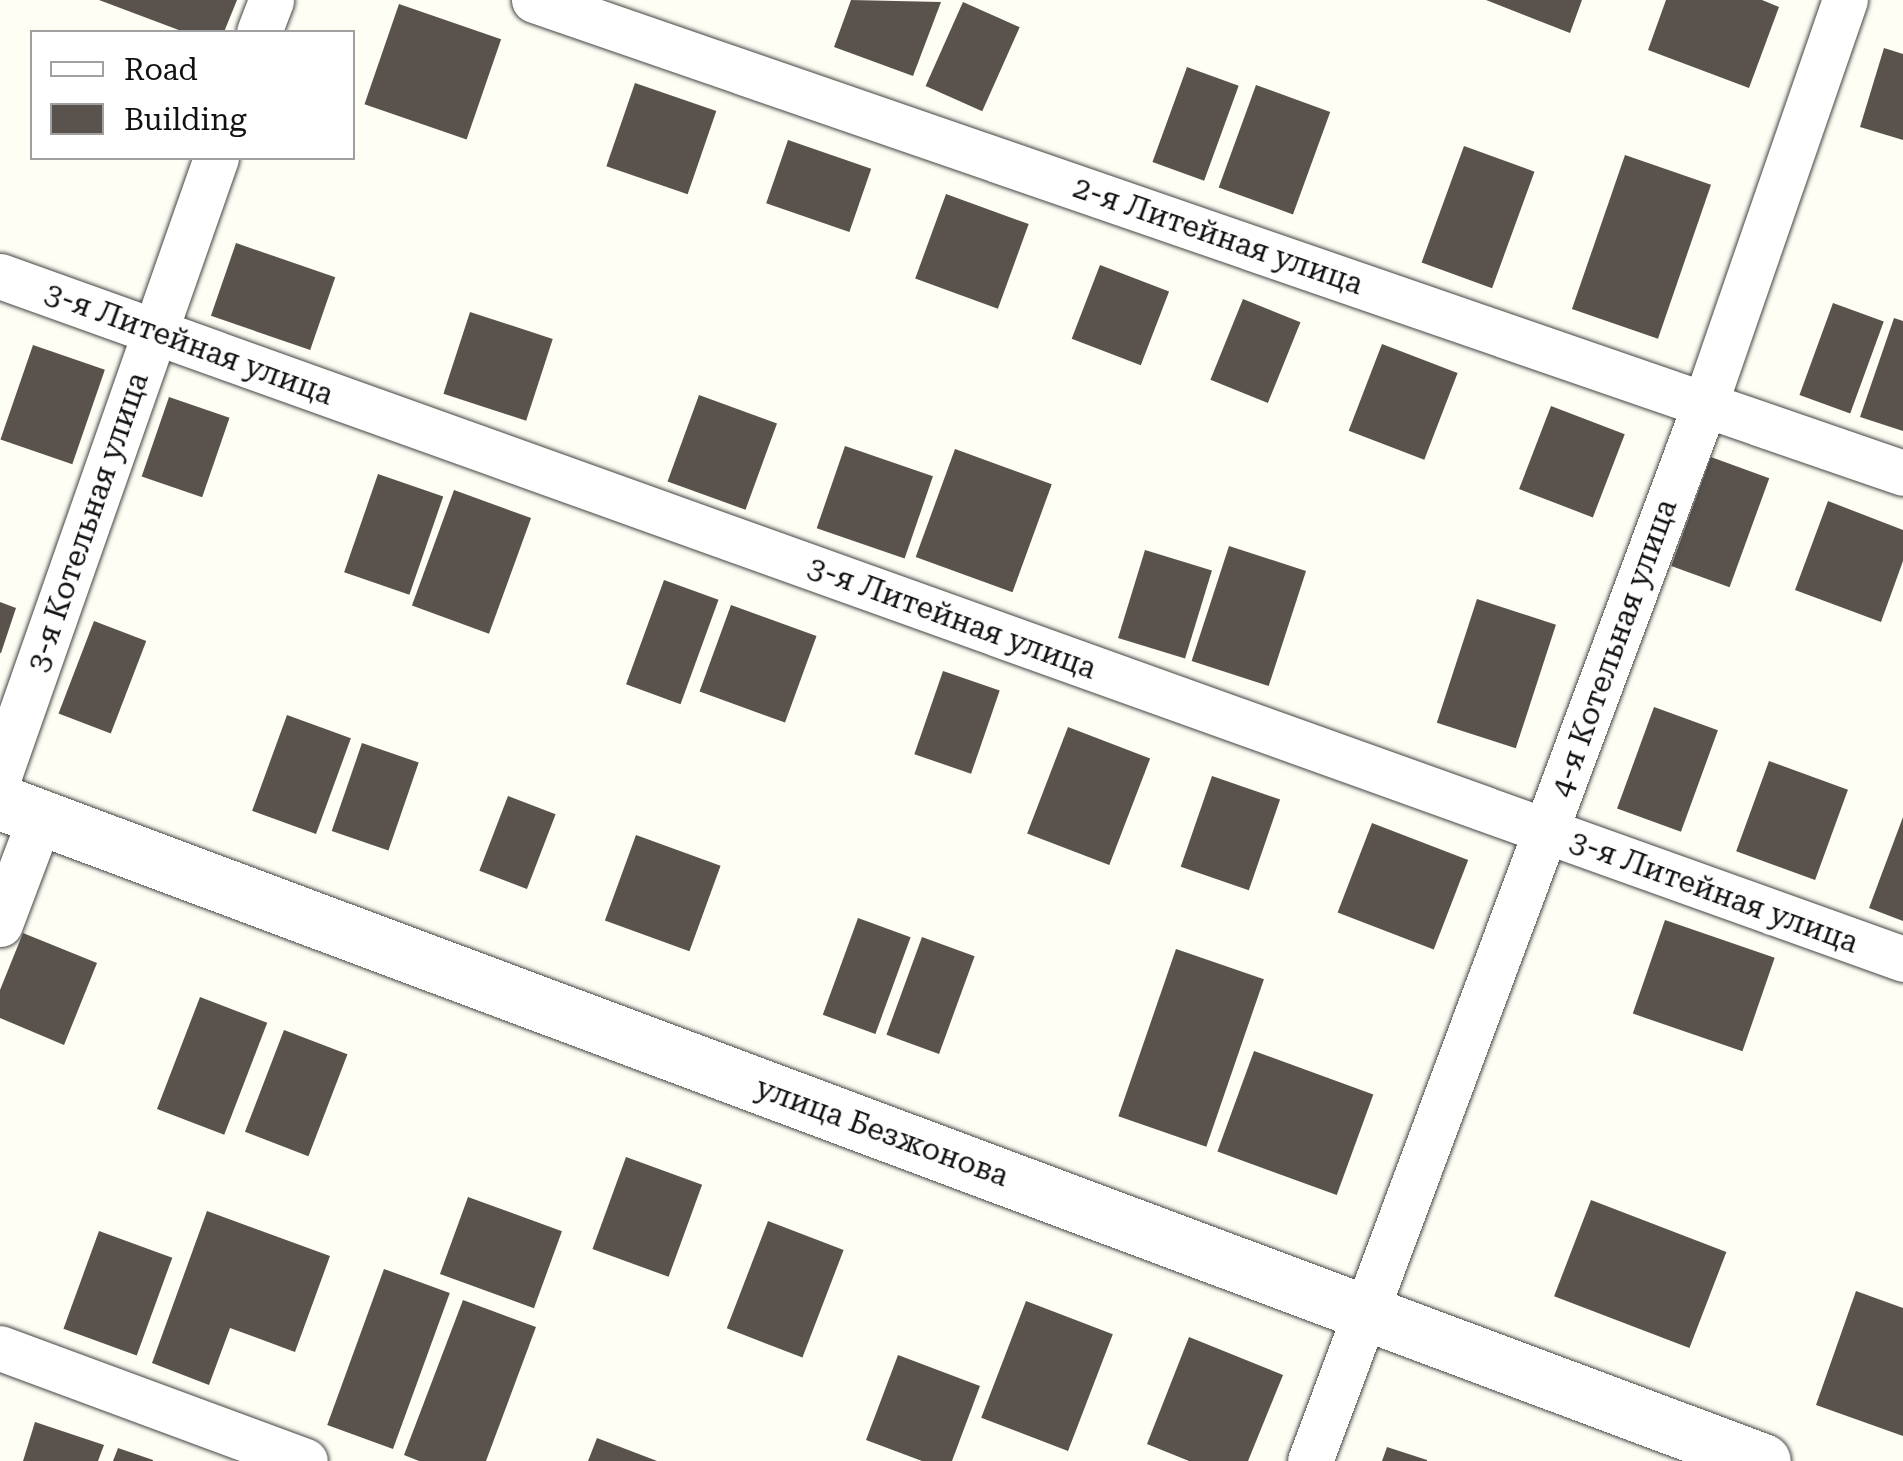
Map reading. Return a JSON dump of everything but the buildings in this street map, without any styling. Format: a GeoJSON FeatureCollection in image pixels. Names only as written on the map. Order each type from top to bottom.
{"type":"FeatureCollection","features":[{"type":"Feature","properties":{"kind":"street"},"geometry":{"type":"LineString","coordinates":[[260,30],[270,0]]}},
{"type":"Feature","properties":{"kind":"street","name":"2-я Литейная улица"},"geometry":{"type":"LineString","coordinates":[[534,0],[1903,472]]}},
{"type":"Feature","properties":{"kind":"street","name":"4-я Котельная улица"},"geometry":{"type":"LineString","coordinates":[[1310,1461],[1704,404],[1844,0]]}},
{"type":"Feature","properties":{"kind":"street","name":"3-я Котельная улица"},"geometry":{"type":"LineString","coordinates":[[0,773],[215,160]]}},
{"type":"Feature","properties":{"kind":"street","name":"3-я Литейная улица"},"geometry":{"type":"LineString","coordinates":[[0,276],[1903,960]]}},
{"type":"Feature","properties":{"kind":"street"},"geometry":{"type":"LineString","coordinates":[[0,924],[20,810]]}},
{"type":"Feature","properties":{"kind":"street","name":"улица Безжонова"},"geometry":{"type":"LineString","coordinates":[[20,810],[1763,1461]]}},
{"type":"Feature","properties":{"kind":"street"},"geometry":{"type":"LineString","coordinates":[[0,1348],[305,1461]]}}]}
